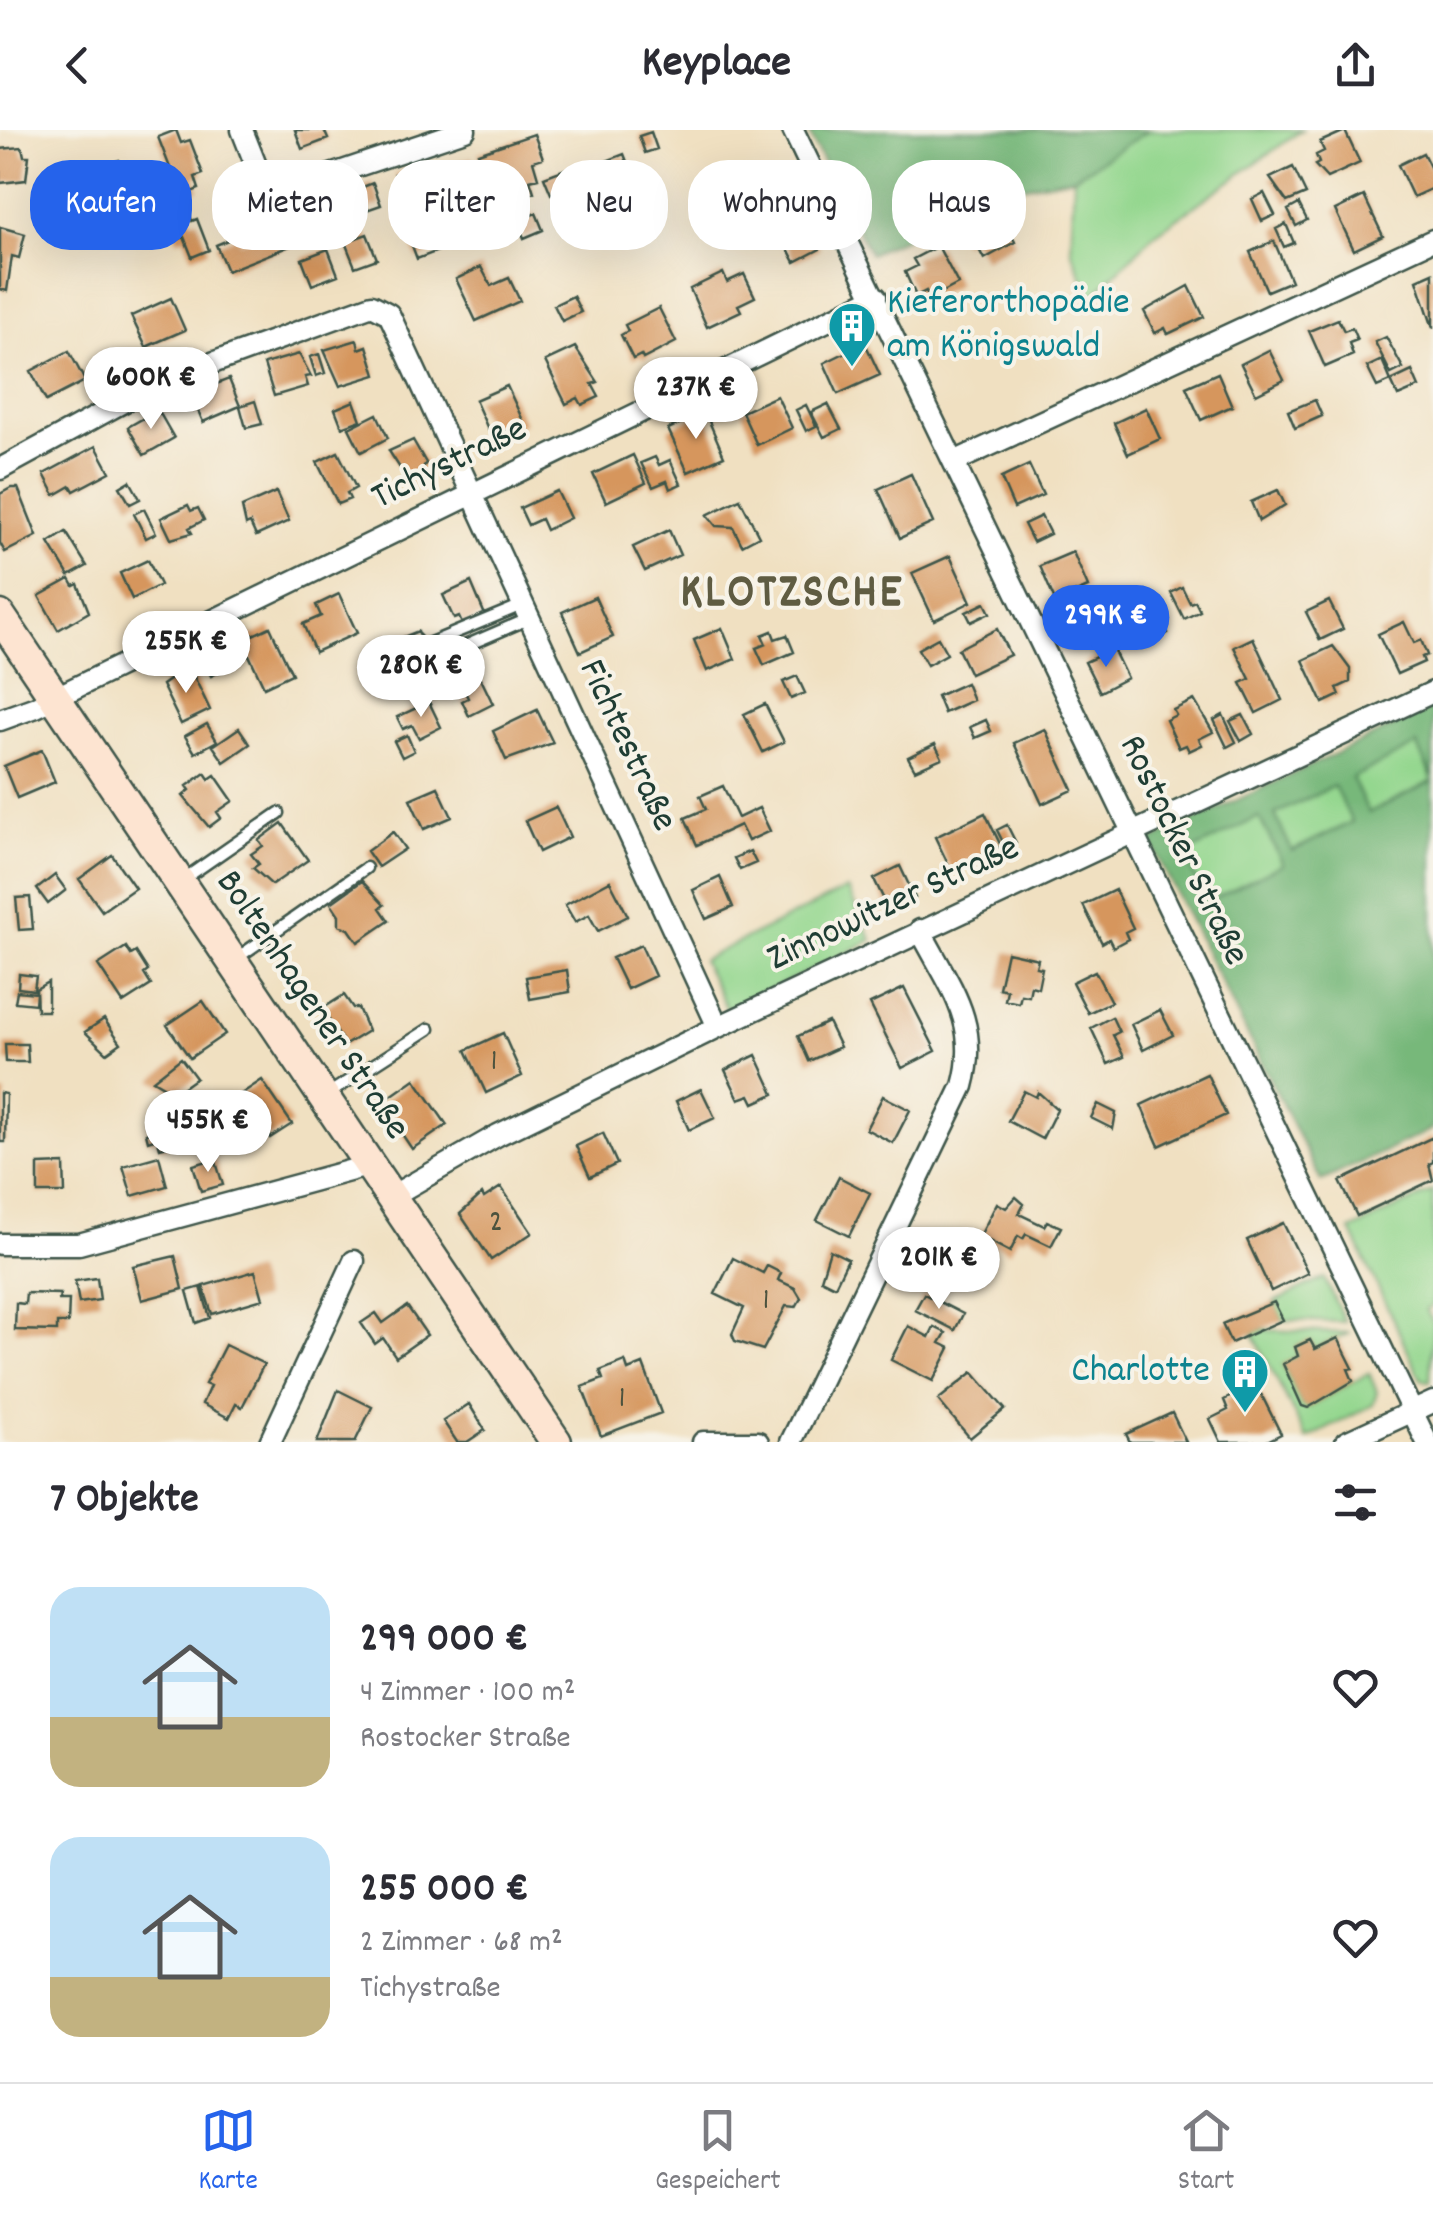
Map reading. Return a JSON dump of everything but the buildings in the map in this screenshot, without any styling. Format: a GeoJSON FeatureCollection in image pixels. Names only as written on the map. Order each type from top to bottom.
{"type":"FeatureCollection","features":[{"type":"Feature","properties":{"kind":"street"},"geometry":{"type":"LineString","coordinates":[[242,130],[268,196],[465,130]]}},
{"type":"Feature","properties":{"kind":"street","name":"Rostocker Straße"},"geometry":{"type":"LineString","coordinates":[[793,130],[1427,1442]]}},
{"type":"Feature","properties":{"kind":"street"},"geometry":{"type":"LineString","coordinates":[[956,461],[1433,240]]}},
{"type":"Feature","properties":{"kind":"street","name":"Tichystraße"},"geometry":{"type":"LineString","coordinates":[[0,720],[55,698],[876,297]]}},
{"type":"Feature","properties":{"kind":"street","name":"Fichtestraße"},"geometry":{"type":"LineString","coordinates":[[0,469],[160,382],[372,306],[389,314],[718,1027]]}},
{"type":"Feature","properties":{"kind":"street","name":"Boltenhagener Straße"},"geometry":{"type":"LineString","coordinates":[[0,616],[556,1442]]}},
{"type":"Feature","properties":{"kind":"street","name":"Zinnowitzer Straße"},"geometry":{"type":"LineString","coordinates":[[392,1196],[498,1135],[718,1027],[1433,692]]}},
{"type":"Feature","properties":{"kind":"street"},"geometry":{"type":"LineString","coordinates":[[791,1442],[963,1086],[971,1056],[968,1023],[920,930]]}},
{"type":"Feature","properties":{"kind":"street"},"geometry":{"type":"LineString","coordinates":[[0,1244],[79,1244],[371,1165]]}},
{"type":"Feature","properties":{"kind":"street"},"geometry":{"type":"LineString","coordinates":[[270,1442],[354,1261]]}},
{"type":"Feature","properties":{"kind":"street"},"geometry":{"type":"LineString","coordinates":[[1346,1442],[1433,1402]]}},
{"type":"Feature","properties":{"kind":"street"},"geometry":{"type":"LineString","coordinates":[[704,1442],[758,1442]]}},
{"type":"Feature","properties":{"kind":"lane"},"geometry":{"type":"LineString","coordinates":[[428,644],[525,612]]}},
{"type":"Feature","properties":{"kind":"lane"},"geometry":{"type":"LineString","coordinates":[[436,660],[525,612]]}},
{"type":"Feature","properties":{"kind":"lane"},"geometry":{"type":"LineString","coordinates":[[178,882],[279,813]]}},
{"type":"Feature","properties":{"kind":"lane"},"geometry":{"type":"LineString","coordinates":[[233,961],[366,868]]}},
{"type":"Feature","properties":{"kind":"lane"},"geometry":{"type":"LineString","coordinates":[[324,1096],[429,1029]]}},
{"type":"Feature","properties":{"kind":"green space"},"geometry":{"type":"Polygon","coordinates":[[[818,130],[1149,130],[1074,177],[1026,186],[1026,160],[892,160],[892,244],[870,254],[872,160],[822,160],[809,134],[818,130]]]}},
{"type":"Feature","properties":{"kind":"green space"},"geometry":{"type":"Polygon","coordinates":[[[1149,130],[1302,130],[1152,236],[1091,298],[1071,250],[1074,177],[1149,130]]]}},
{"type":"Feature","properties":{"kind":"green space"},"geometry":{"type":"Polygon","coordinates":[[[1433,708],[1433,778],[1417,745],[1352,778],[1369,813],[1433,781],[1433,1129],[1321,1181],[1150,841],[1433,708]],[[1334,786],[1275,814],[1292,851],[1352,822],[1334,786]],[[1259,817],[1184,855],[1207,902],[1283,864],[1259,817]]]}},
{"type":"Feature","properties":{"kind":"green space"},"geometry":{"type":"Polygon","coordinates":[[[1417,745],[1433,781],[1368,813],[1351,777],[1417,745]]]}},
{"type":"Feature","properties":{"kind":"green space"},"geometry":{"type":"Polygon","coordinates":[[[1335,785],[1353,822],[1292,851],[1274,814],[1335,785]]]}},
{"type":"Feature","properties":{"kind":"green space"},"geometry":{"type":"Polygon","coordinates":[[[1259,817],[1283,864],[1207,902],[1183,855],[1259,817]]]}},
{"type":"Feature","properties":{"kind":"green space"},"geometry":{"type":"Polygon","coordinates":[[[847,889],[872,940],[728,1011],[702,960],[847,889]]]}},
{"type":"Feature","properties":{"kind":"green space"},"geometry":{"type":"Polygon","coordinates":[[[1433,1191],[1433,1306],[1426,1309],[1433,1323],[1430,1382],[1421,1379],[1351,1230],[1433,1191]]]}},
{"type":"Feature","properties":{"kind":"green space"},"geometry":{"type":"Polygon","coordinates":[[[1324,1278],[1345,1322],[1283,1320],[1274,1302],[1324,1278]]]}},
{"type":"Feature","properties":{"kind":"green space"},"geometry":{"type":"Polygon","coordinates":[[[1259,1330],[1350,1333],[1315,1349],[1310,1341],[1296,1347],[1298,1356],[1283,1365],[1302,1406],[1308,1408],[1369,1373],[1377,1392],[1373,1405],[1307,1439],[1253,1334],[1259,1330]]]}},
{"type":"Feature","properties":{"kind":"place","name":"Kieferorthopädie am Königswald"},"geometry":{"type":"Point","coordinates":[852,368]}},
{"type":"Feature","properties":{"kind":"place","name":"Charlotte"},"geometry":{"type":"Point","coordinates":[1245,1414]}},
{"type":"Feature","properties":{"kind":"district","name":"KLOTZSCHE"},"geometry":{"type":"Point","coordinates":[792,595]}}]}
